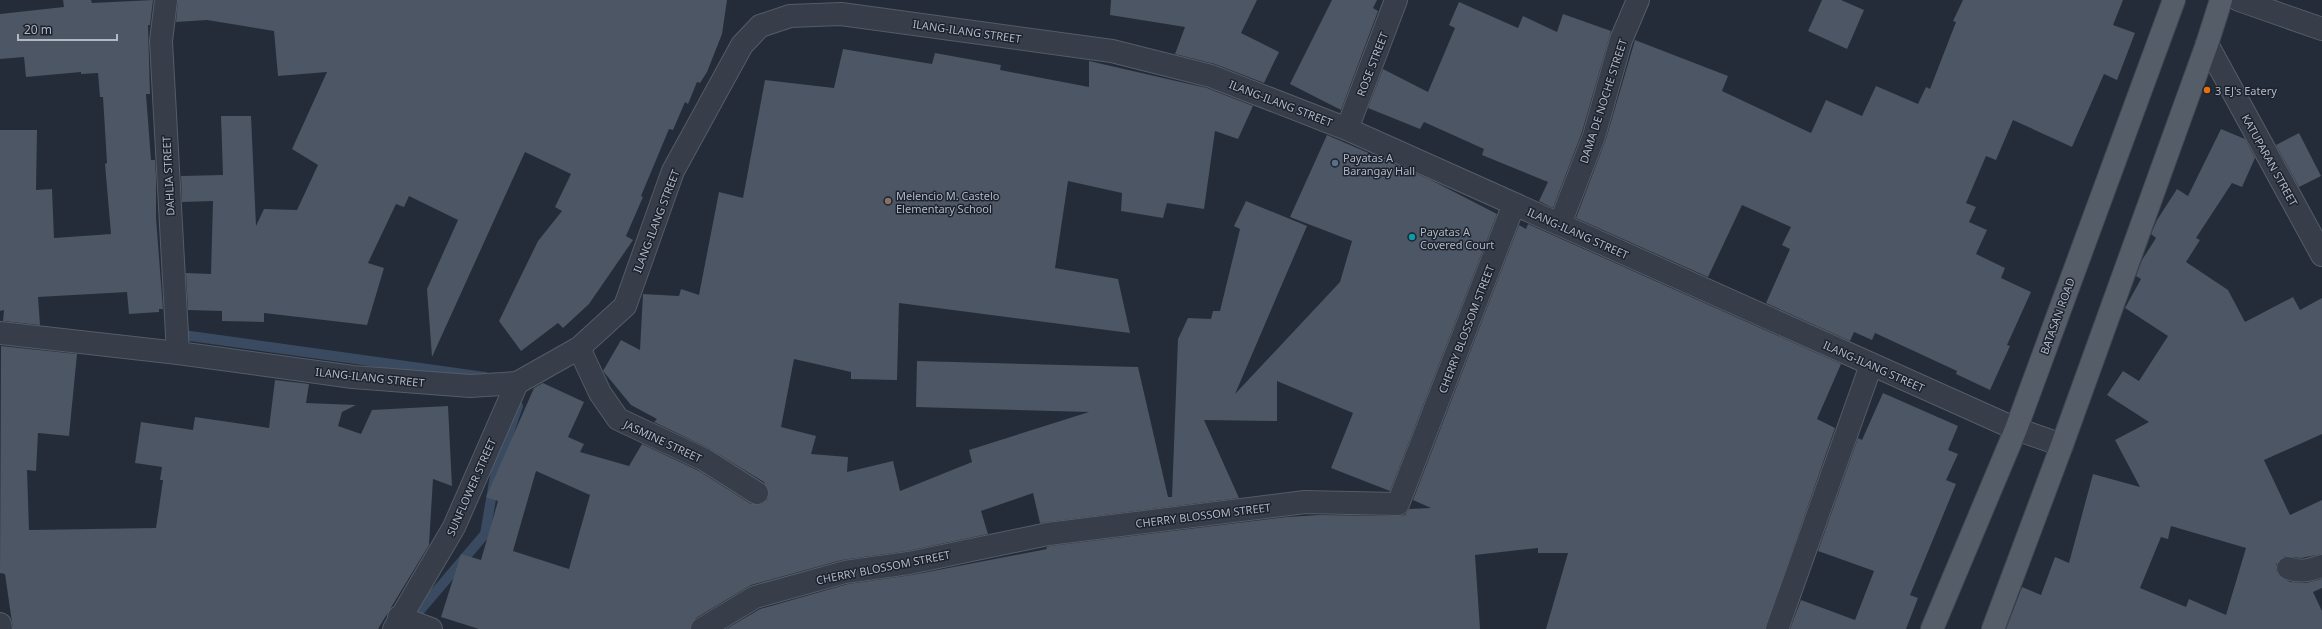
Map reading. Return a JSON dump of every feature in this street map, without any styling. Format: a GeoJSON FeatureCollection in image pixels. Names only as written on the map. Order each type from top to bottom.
{"type":"FeatureCollection","features":[{"type":"Feature","properties":{"kind":"main road","name":"BATASAN ROAD"},"geometry":{"type":"LineString","coordinates":[[1932,629],[2016,429],[2174,0]]}},
{"type":"Feature","properties":{"kind":"main road"},"geometry":{"type":"LineString","coordinates":[[1993,629],[2062,445],[2207,44],[2221,0]]}},
{"type":"Feature","properties":{"kind":"street","name":"DAHLIA STREET"},"geometry":{"type":"LineString","coordinates":[[166,0],[161,41],[178,353]]}},
{"type":"Feature","properties":{"kind":"street","name":"ROSE STREET"},"geometry":{"type":"LineString","coordinates":[[1347,129],[1396,0]]}},
{"type":"Feature","properties":{"kind":"street","name":"DAMA DE NOCHE STREET"},"geometry":{"type":"LineString","coordinates":[[1560,224],[1594,136],[1622,40],[1638,0]]}},
{"type":"Feature","properties":{"kind":"street"},"geometry":{"type":"LineString","coordinates":[[2239,0],[2322,29]]}},
{"type":"Feature","properties":{"kind":"street","name":"ILANG-ILANG STREET"},"geometry":{"type":"LineString","coordinates":[[0,333],[178,353],[353,377],[470,386],[517,383],[579,348],[625,306],[674,171],[742,45],[760,26],[790,16],[842,7],[1112,51],[1212,76],[1347,129],[1871,365],[2016,429],[2062,445]]}},
{"type":"Feature","properties":{"kind":"street","name":"KATUPARAN STREET"},"geometry":{"type":"LineString","coordinates":[[2207,44],[2322,255]]}},
{"type":"Feature","properties":{"kind":"street","name":"CHERRY BLOSSOM STREET"},"geometry":{"type":"LineString","coordinates":[[702,629],[754,596],[845,572],[909,563],[1048,534],[1305,502],[1398,504],[1514,204]]}},
{"type":"Feature","properties":{"kind":"street","name":"JASMINE STREET"},"geometry":{"type":"LineString","coordinates":[[579,348],[600,393],[618,419],[705,460],[757,493]]}},
{"type":"Feature","properties":{"kind":"street"},"geometry":{"type":"LineString","coordinates":[[1777,629],[1871,365]]}},
{"type":"Feature","properties":{"kind":"street","name":"SUNFLOWER STREET"},"geometry":{"type":"LineString","coordinates":[[411,625],[517,383]]}},
{"type":"Feature","properties":{"kind":"street"},"geometry":{"type":"LineString","coordinates":[[2288,568],[2300,571],[2322,566]]}},
{"type":"Feature","properties":{"kind":"street"},"geometry":{"type":"LineString","coordinates":[[0,624],[1,629]]}},
{"type":"Feature","properties":{"kind":"building"},"geometry":{"type":"Polygon","coordinates":[[[63,0],[91,0],[92,3],[153,0],[150,25],[148,25],[150,94],[146,94],[151,160],[155,160],[156,218],[163,309],[159,309],[159,312],[129,314],[127,292],[38,297],[40,325],[3,321],[4,310],[0,311],[0,130],[37,130],[36,190],[52,189],[54,238],[111,234],[105,164],[107,163],[103,97],[100,97],[98,73],[81,74],[81,72],[26,77],[24,57],[0,59],[0,14],[64,7],[63,0]]]}},
{"type":"Feature","properties":{"kind":"building"},"geometry":{"type":"Polygon","coordinates":[[[178,0],[727,0],[722,34],[707,72],[700,83],[697,82],[688,104],[685,102],[673,130],[669,129],[641,196],[643,197],[626,236],[633,240],[589,304],[563,328],[558,323],[521,351],[499,321],[538,241],[562,211],[555,207],[571,174],[525,152],[432,357],[427,289],[458,220],[409,196],[404,207],[396,204],[368,263],[384,268],[367,325],[264,313],[264,322],[222,321],[222,311],[188,310],[186,273],[211,274],[213,201],[182,202],[181,176],[223,175],[221,116],[251,116],[256,226],[264,209],[297,210],[318,165],[292,149],[327,72],[278,76],[274,31],[207,20],[176,22],[178,0]]]}},
{"type":"Feature","properties":{"kind":"building"},"geometry":{"type":"Polygon","coordinates":[[[1111,0],[1257,0],[1241,33],[1279,52],[1264,83],[1215,64],[1175,54],[1185,27],[1110,15],[1111,0]]]}},
{"type":"Feature","properties":{"kind":"building"},"geometry":{"type":"Polygon","coordinates":[[[1332,0],[1377,0],[1373,8],[1378,11],[1341,110],[1290,84],[1332,0]]]}},
{"type":"Feature","properties":{"kind":"building"},"geometry":{"type":"Polygon","coordinates":[[[1822,0],[1841,0],[1864,10],[1847,49],[1808,31],[1822,0]]]}},
{"type":"Feature","properties":{"kind":"building"},"geometry":{"type":"Polygon","coordinates":[[[1963,0],[2123,0],[2113,25],[2135,33],[2117,80],[2104,74],[2072,147],[2013,120],[1996,160],[1986,156],[1966,203],[1976,207],[1969,222],[1987,230],[1976,254],[2005,268],[2001,278],[2031,292],[2007,345],[2010,346],[1990,390],[1956,374],[1957,371],[1875,333],[1872,340],[1854,332],[1850,341],[1766,303],[1790,249],[1782,245],[1791,227],[1742,205],[1708,277],[1576,218],[1606,139],[1635,40],[1728,76],[1722,91],[1811,133],[1826,100],[1862,116],[1876,86],[1918,104],[1926,87],[1930,89],[1956,22],[1953,21],[1963,0]]]}},
{"type":"Feature","properties":{"kind":"building"},"geometry":{"type":"Polygon","coordinates":[[[1459,2],[1518,28],[1523,16],[1557,32],[1563,14],[1611,31],[1582,132],[1553,208],[1539,201],[1548,182],[1482,155],[1484,149],[1424,122],[1420,129],[1368,108],[1383,69],[1428,92],[1455,28],[1449,25],[1459,2]]]}},
{"type":"Feature","properties":{"kind":"building"},"geometry":{"type":"Polygon","coordinates":[[[843,49],[932,64],[935,53],[1001,65],[1000,70],[1089,87],[1089,61],[1207,88],[1253,106],[1238,139],[1215,131],[1204,209],[1167,203],[1163,218],[1121,211],[1122,193],[1068,181],[1055,268],[1118,279],[1130,333],[899,303],[897,380],[851,379],[851,372],[794,359],[781,427],[816,436],[811,454],[848,457],[847,472],[893,461],[900,491],[972,462],[969,450],[1089,412],[916,407],[917,361],[1138,367],[1168,497],[1172,497],[1178,339],[1188,318],[1211,319],[1213,311],[1220,311],[1240,229],[1234,226],[1246,201],[1307,226],[1235,394],[1340,282],[1352,241],[1290,217],[1327,135],[1429,179],[1497,214],[1390,491],[1331,468],[1353,413],[1277,381],[1277,421],[1204,420],[1239,498],[1040,523],[1033,493],[981,511],[988,534],[907,551],[842,560],[751,585],[696,618],[690,629],[479,629],[441,617],[461,554],[481,560],[498,501],[486,497],[534,388],[543,383],[584,402],[568,437],[584,444],[580,452],[629,466],[642,444],[699,471],[751,504],[762,504],[767,500],[769,493],[764,482],[710,449],[654,422],[657,419],[631,405],[603,371],[621,340],[640,350],[643,294],[679,296],[681,289],[699,295],[719,192],[743,198],[765,80],[834,88],[843,49]],[[536,471],[513,551],[569,569],[590,495],[536,471]]]}},
{"type":"Feature","properties":{"kind":"building"},"geometry":{"type":"Polygon","coordinates":[[[2221,129],[2245,139],[2255,158],[2242,187],[2232,183],[2196,238],[2200,240],[2186,262],[2228,290],[2245,322],[2293,297],[2300,310],[2322,298],[2322,434],[2264,460],[2290,515],[2322,500],[2322,554],[2301,558],[2285,556],[2276,564],[2276,570],[2279,576],[2290,582],[2306,583],[2322,579],[2322,588],[2313,592],[2322,611],[2322,629],[2006,629],[2022,587],[2041,595],[2055,557],[2069,563],[2093,474],[2140,487],[2115,440],[2149,422],[2107,395],[2123,371],[2139,381],[2168,336],[2125,308],[2141,279],[2136,276],[2142,260],[2156,238],[2151,234],[2157,220],[2177,189],[2188,196],[2221,129]],[[2171,526],[2168,539],[2161,537],[2140,588],[2186,607],[2189,599],[2226,615],[2246,548],[2171,526]]]}},
{"type":"Feature","properties":{"kind":"building"},"geometry":{"type":"Polygon","coordinates":[[[2299,133],[2321,176],[2299,187],[2276,145],[2299,133]]]}},
{"type":"Feature","properties":{"kind":"building"},"geometry":{"type":"Polygon","coordinates":[[[1528,224],[1841,364],[1817,419],[1835,428],[1765,629],[1546,629],[1568,553],[1538,553],[1538,548],[1475,555],[1480,629],[726,629],[760,609],[848,584],[912,575],[1047,549],[1046,547],[1050,546],[1287,517],[1319,515],[1398,516],[1405,515],[1409,509],[1431,508],[1413,500],[1519,225],[1526,229],[1528,224]]]}},
{"type":"Feature","properties":{"kind":"building"},"geometry":{"type":"Polygon","coordinates":[[[1,346],[77,354],[69,436],[38,433],[36,471],[27,470],[29,530],[156,528],[163,480],[160,480],[162,467],[135,463],[141,422],[193,430],[195,417],[269,428],[275,380],[309,384],[306,403],[356,405],[342,412],[338,426],[361,434],[372,410],[448,406],[452,486],[433,479],[429,545],[378,629],[13,629],[5,574],[0,573],[1,346]]]}},
{"type":"Feature","properties":{"kind":"building"},"geometry":{"type":"Polygon","coordinates":[[[1883,393],[1958,426],[1948,450],[1958,454],[1946,480],[1956,484],[1910,595],[1918,598],[1906,629],[1790,629],[1801,600],[1855,620],[1874,571],[1818,551],[1858,438],[1862,440],[1883,393]]]}},
{"type":"Feature","properties":{"kind":"waterway"},"geometry":{"type":"LineString","coordinates":[[183,327],[183,335],[485,377]]}},
{"type":"Feature","properties":{"kind":"waterway"},"geometry":{"type":"LineString","coordinates":[[414,625],[416,615],[485,534],[496,470],[518,406]]}},
{"type":"Feature","properties":{"kind":"place","name":"3 EJ's Eatery"},"geometry":{"type":"Point","coordinates":[2207,90]}},
{"type":"Feature","properties":{"kind":"place","name":"Payatas A Barangay Hall"},"geometry":{"type":"Point","coordinates":[1335,163]}},
{"type":"Feature","properties":{"kind":"place","name":"Melencio M. Castelo Elementary School"},"geometry":{"type":"Point","coordinates":[888,201]}},
{"type":"Feature","properties":{"kind":"place","name":"Payatas A Covered Court"},"geometry":{"type":"Point","coordinates":[1412,237]}}]}
